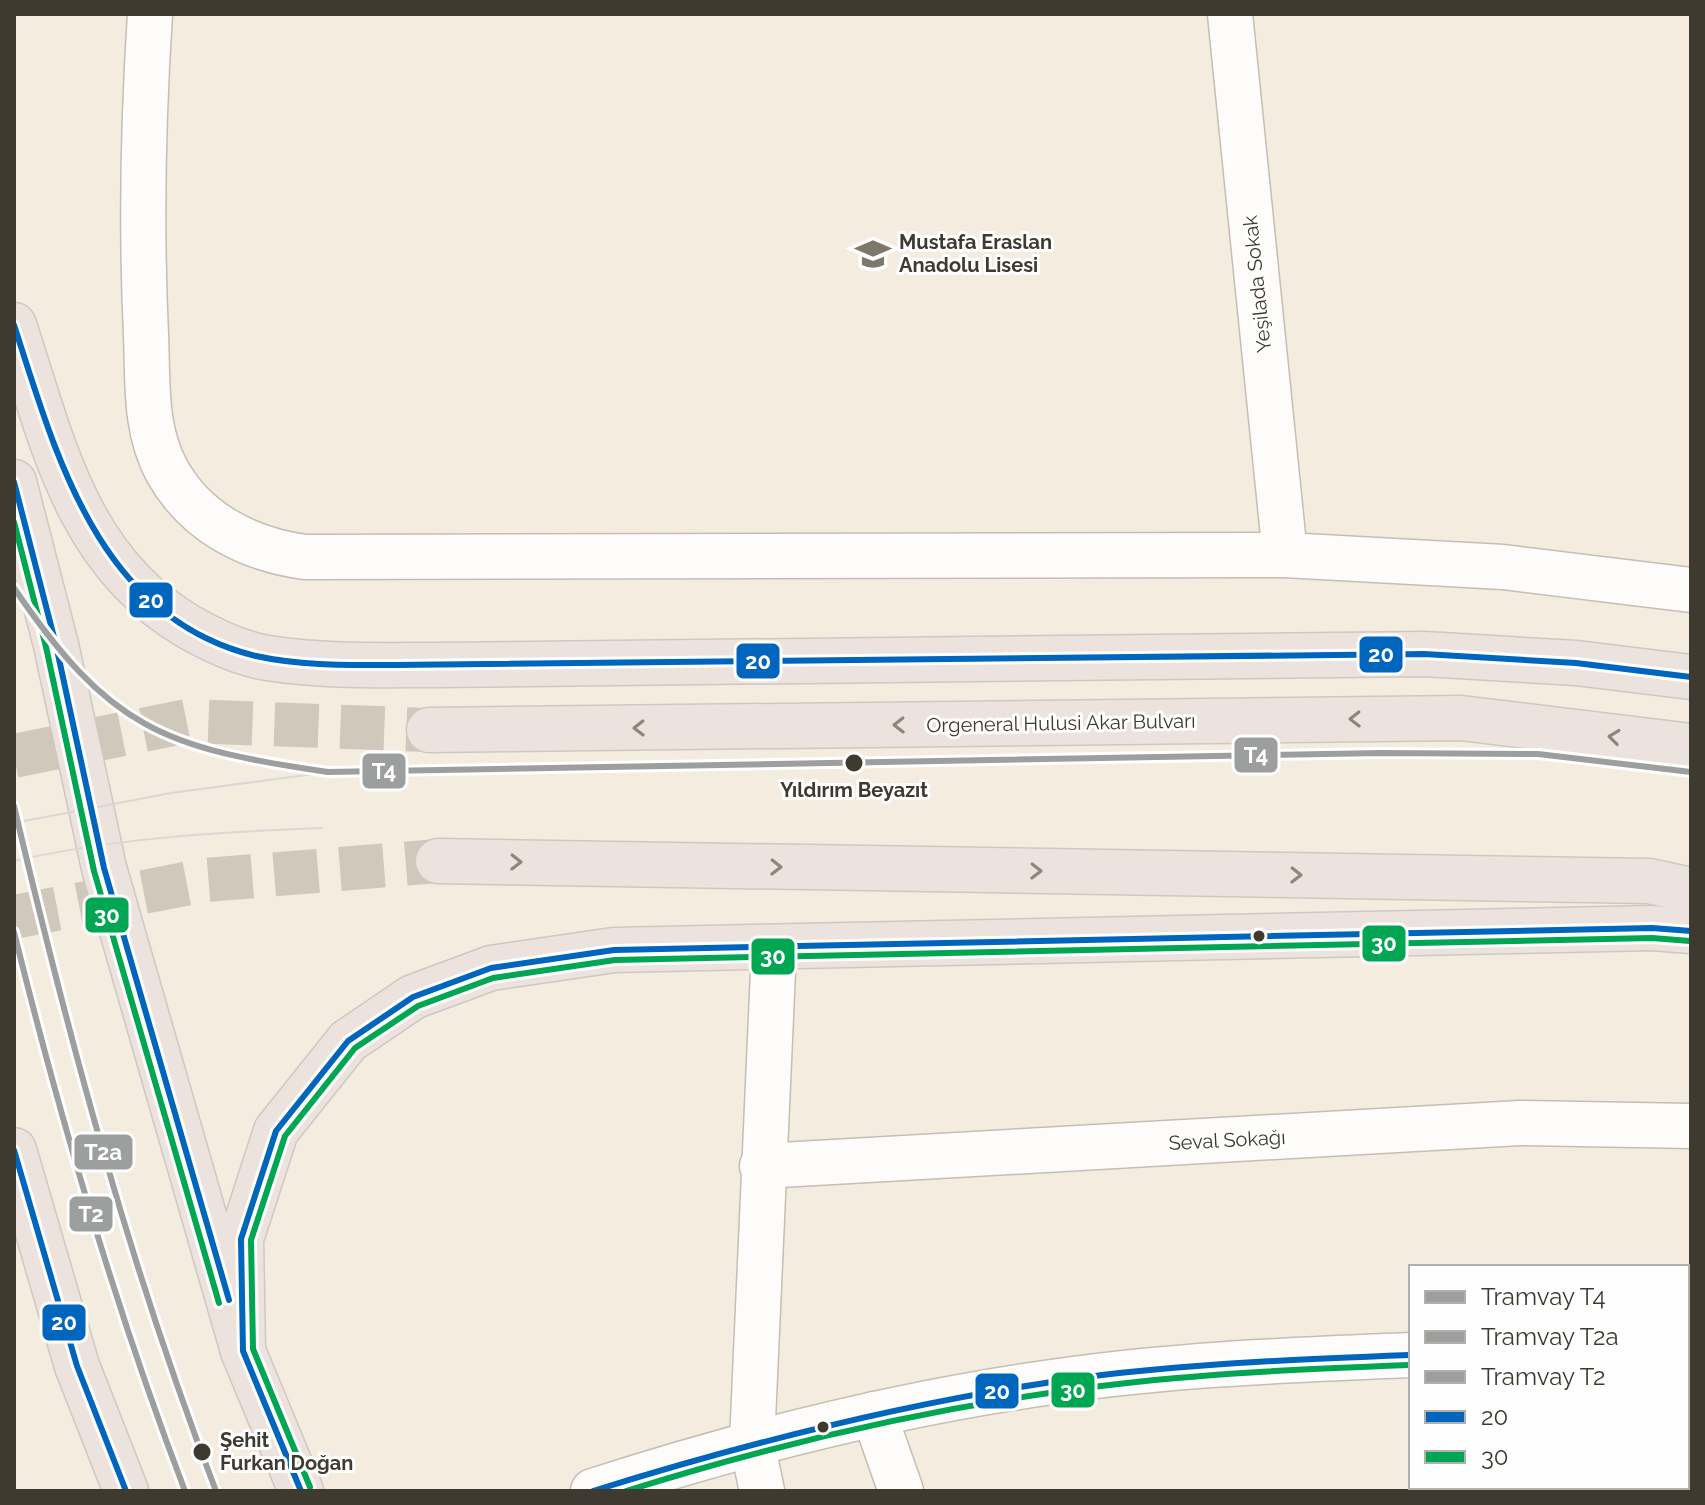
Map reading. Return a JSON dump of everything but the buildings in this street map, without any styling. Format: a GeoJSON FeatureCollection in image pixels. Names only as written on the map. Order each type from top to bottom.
{"type":"FeatureCollection","features":[{"type":"Feature","properties":{"kind":"main road"},"geometry":{"type":"LineString","coordinates":[[14,325],[65,479],[90,531],[124,576],[163,612],[210,639],[264,658],[322,665],[454,665],[1424,654],[1576,663],[1691,677]]}},
{"type":"Feature","properties":{"kind":"main road"},"geometry":{"type":"LineString","coordinates":[[14,482],[56,645],[104,868],[243,1351],[301,1491]]}},
{"type":"Feature","properties":{"kind":"main road","name":"Orgeneral Hulusi Akar Bulvarı"},"geometry":{"type":"LineString","coordinates":[[429,730],[1461,718],[1691,746]]}},
{"type":"Feature","properties":{"kind":"main road"},"geometry":{"type":"LineString","coordinates":[[438,861],[1649,881],[1691,890]]}},
{"type":"Feature","properties":{"kind":"main road"},"geometry":{"type":"LineString","coordinates":[[243,1351],[241,1239],[276,1131],[348,1041],[413,997],[491,968],[614,950],[774,949],[1636,928],[1691,931]]}},
{"type":"Feature","properties":{"kind":"main road"},"geometry":{"type":"LineString","coordinates":[[14,1150],[77,1366],[126,1491]]}},
{"type":"Feature","properties":{"kind":"main road"},"geometry":{"type":"LineString","coordinates":[[14,1263],[77,1366]]}},
{"type":"Feature","properties":{"kind":"street"},"geometry":{"type":"LineString","coordinates":[[150,14],[143,166],[150,424],[162,460],[181,492],[209,520],[247,543],[275,553],[305,557],[1285,555],[1503,567],[1691,590]]}},
{"type":"Feature","properties":{"kind":"street","name":"Yeşilada Sokak"},"geometry":{"type":"LineString","coordinates":[[1230,14],[1285,555]]}},
{"type":"Feature","properties":{"kind":"street"},"geometry":{"type":"LineString","coordinates":[[762,1491],[752,1443],[774,949]]}},
{"type":"Feature","properties":{"kind":"street","name":"Seval Sokağı"},"geometry":{"type":"LineString","coordinates":[[762,1166],[1520,1123],[1691,1126]]}},
{"type":"Feature","properties":{"kind":"street"},"geometry":{"type":"LineString","coordinates":[[593,1491],[752,1443],[874,1414],[1060,1380],[1180,1367],[1409,1355]]}},
{"type":"Feature","properties":{"kind":"street"},"geometry":{"type":"LineString","coordinates":[[874,1414],[901,1491]]}},
{"type":"Feature","properties":{"kind":"tunnel"},"geometry":{"type":"LineString","coordinates":[[14,756],[187,721],[429,730]]}},
{"type":"Feature","properties":{"kind":"tunnel"},"geometry":{"type":"LineString","coordinates":[[14,917],[206,880],[438,861]]}},
{"type":"Feature","properties":{"kind":"tram line","name":"T4"},"geometry":{"type":"LineString","coordinates":[[14,588],[80,673],[112,702],[145,724],[181,740],[223,753],[328,772],[1381,753],[1538,754],[1691,772]]}},
{"type":"Feature","properties":{"kind":"tram line"},"geometry":{"type":"LineString","coordinates":[[14,823],[171,793],[328,772]]}},
{"type":"Feature","properties":{"kind":"tram line","name":"T2a"},"geometry":{"type":"LineString","coordinates":[[14,806],[103,1152],[156,1323],[216,1491]]}},
{"type":"Feature","properties":{"kind":"tram line"},"geometry":{"type":"LineString","coordinates":[[14,861],[167,837],[322,828]]}},
{"type":"Feature","properties":{"kind":"tram line","name":"T2"},"geometry":{"type":"LineString","coordinates":[[14,932],[91,1214],[135,1353],[185,1491]]}},
{"type":"Feature","properties":{"kind":"transit line","name":"20"},"geometry":{"type":"LineString","coordinates":[[14,325],[68,478],[92,526],[122,570],[158,607],[202,636],[256,656],[308,663],[395,665],[1424,654],[1576,663],[1691,677]]}},
{"type":"Feature","properties":{"kind":"transit line","name":"20"},"geometry":{"type":"LineString","coordinates":[[14,482],[56,645],[104,868],[229,1300]]}},
{"type":"Feature","properties":{"kind":"transit line","name":"30"},"geometry":{"type":"LineString","coordinates":[[14,522],[46,647],[94,871],[219,1303]]}},
{"type":"Feature","properties":{"kind":"transit line","name":"20"},"geometry":{"type":"LineString","coordinates":[[301,1491],[243,1351],[241,1239],[276,1131],[348,1041],[413,997],[491,968],[614,950],[1652,928],[1691,931]]}},
{"type":"Feature","properties":{"kind":"transit line","name":"30"},"geometry":{"type":"LineString","coordinates":[[310,1487],[253,1349],[251,1240],[285,1136],[355,1048],[418,1006],[493,978],[615,960],[1652,938],[1690,941]]}},
{"type":"Feature","properties":{"kind":"transit line","name":"20"},"geometry":{"type":"LineString","coordinates":[[14,1150],[77,1366],[126,1491]]}},
{"type":"Feature","properties":{"kind":"transit line","name":"20"},"geometry":{"type":"LineString","coordinates":[[593,1491],[782,1437],[909,1408],[1037,1384],[1179,1367],[1409,1355]]}},
{"type":"Feature","properties":{"kind":"transit line","name":"30"},"geometry":{"type":"LineString","coordinates":[[626,1491],[802,1442],[921,1415],[1041,1394],[1217,1375],[1409,1365]]}},
{"type":"Feature","properties":{"kind":"place","name":"Mustafa Eraslan Anadolu Lisesi"},"geometry":{"type":"Point","coordinates":[873,254]}},
{"type":"Feature","properties":{"kind":"place","name":"Yıldırım Beyazıt"},"geometry":{"type":"Point","coordinates":[854,763]}},
{"type":"Feature","properties":{"kind":"place","name":"Şehit Furkan Doğan"},"geometry":{"type":"Point","coordinates":[202,1452]}}]}
